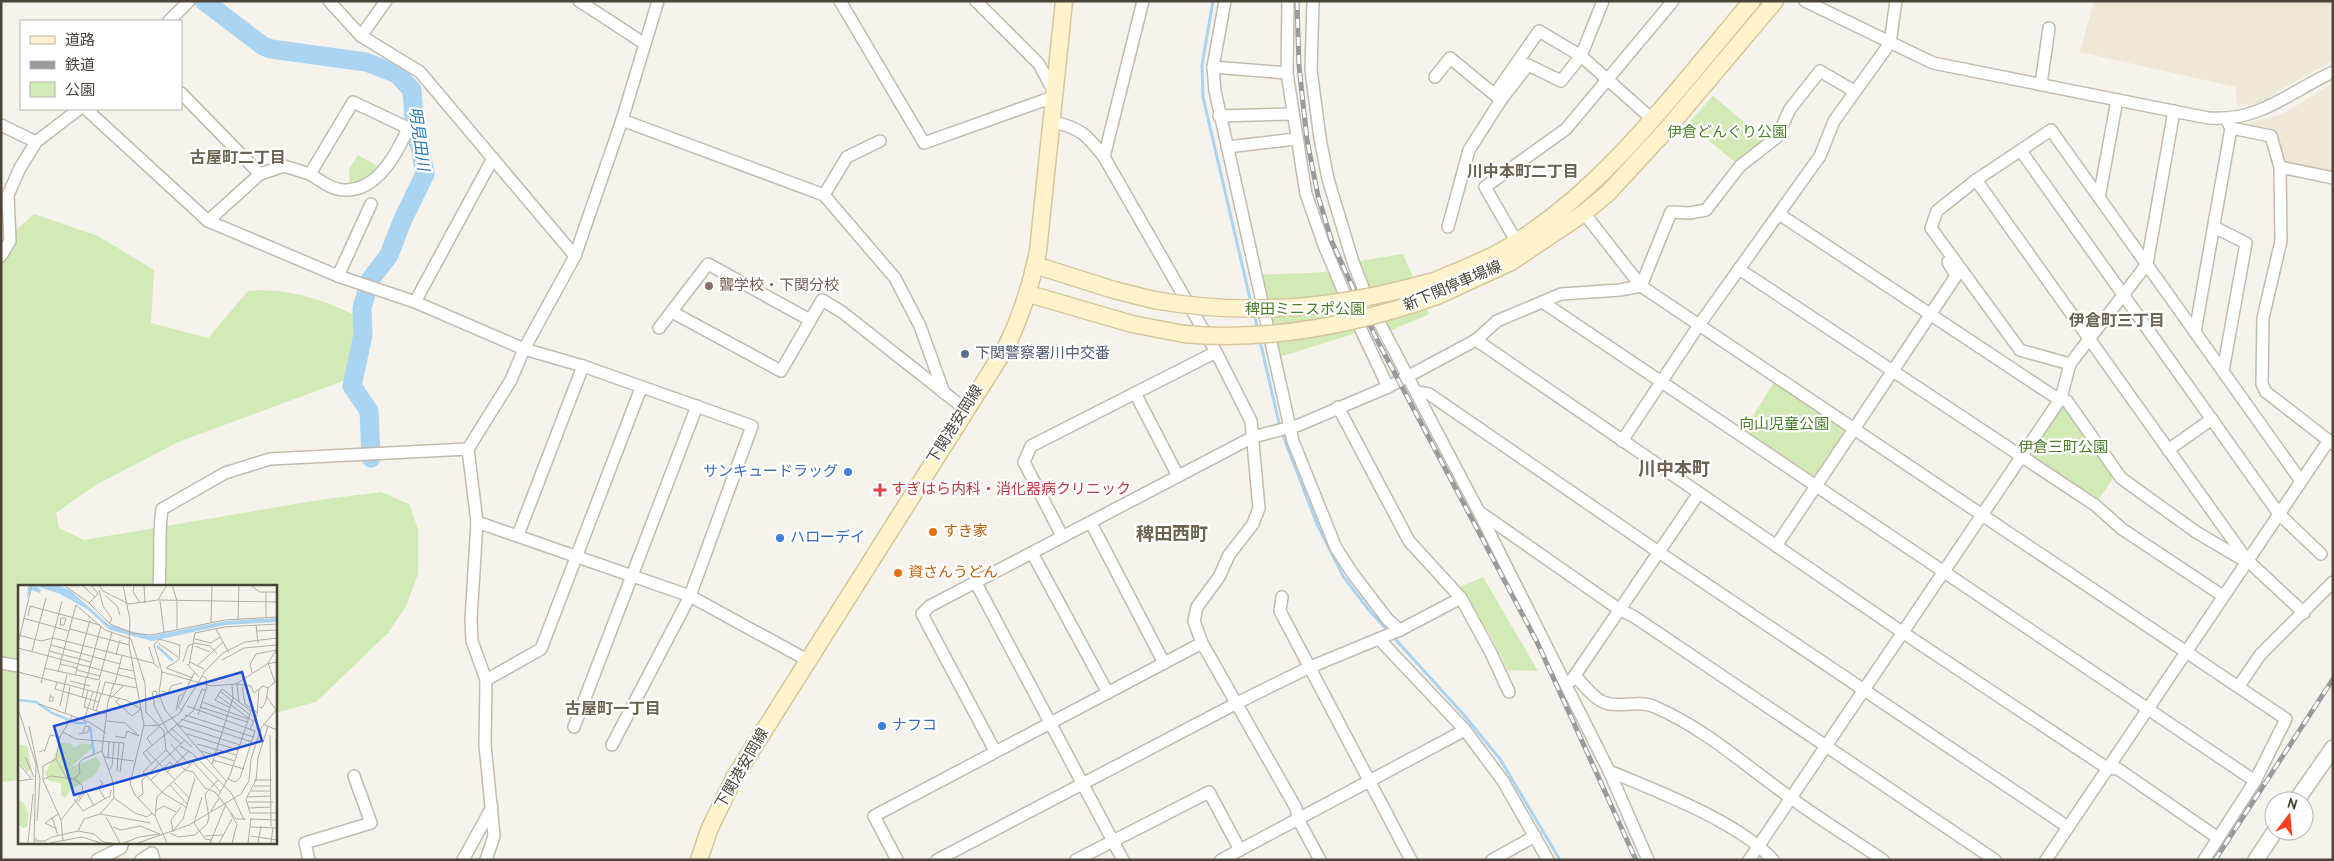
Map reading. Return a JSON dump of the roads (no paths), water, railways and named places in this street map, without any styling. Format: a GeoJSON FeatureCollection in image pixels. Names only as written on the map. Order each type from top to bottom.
{"type":"FeatureCollection","features":[{"type":"Feature","properties":{"kind":"main road","name":"下関港安岡線"},"geometry":{"type":"LineString","coordinates":[[699,860],[709,830],[734,778],[965,409],[1005,349],[1020,320],[1035,265],[1056,96],[1064,1]]}},
{"type":"Feature","properties":{"kind":"main road","name":"新下関停車場線"},"geometry":{"type":"LineString","coordinates":[[1520,248],[1551,217],[1623,152],[1752,1]]}},
{"type":"Feature","properties":{"kind":"main road","name":"新下関停車場線"},"geometry":{"type":"LineString","coordinates":[[1028,294],[1132,324],[1184,334],[1218,337],[1265,335],[1322,328],[1390,313],[1436,289],[1478,263],[1520,248],[1584,214],[1608,193],[1667,129],[1775,1]]}},
{"type":"Feature","properties":{"kind":"main road","name":"新下関停車場線"},"geometry":{"type":"LineString","coordinates":[[1035,265],[1114,290],[1154,300],[1223,309],[1294,308],[1436,289]]}},
{"type":"Feature","properties":{"kind":"street"},"geometry":{"type":"LineString","coordinates":[[170,20],[189,1]]}},
{"type":"Feature","properties":{"kind":"street"},"geometry":{"type":"LineString","coordinates":[[329,1],[361,36],[420,72],[575,256]]}},
{"type":"Feature","properties":{"kind":"street"},"geometry":{"type":"LineString","coordinates":[[361,36],[386,1]]}},
{"type":"Feature","properties":{"kind":"street"},"geometry":{"type":"LineString","coordinates":[[579,1],[645,44]]}},
{"type":"Feature","properties":{"kind":"street"},"geometry":{"type":"LineString","coordinates":[[486,860],[494,836],[485,745],[486,680],[472,641],[471,619],[477,522],[468,449],[510,380],[524,349],[575,256],[622,120],[658,1]]}},
{"type":"Feature","properties":{"kind":"street"},"geometry":{"type":"LineString","coordinates":[[840,1],[924,144],[1056,96],[1039,64],[976,1]]}},
{"type":"Feature","properties":{"kind":"street"},"geometry":{"type":"LineString","coordinates":[[1104,157],[1143,1]]}},
{"type":"Feature","properties":{"kind":"street"},"geometry":{"type":"LineString","coordinates":[[1225,1],[1213,68],[1219,116],[1227,147],[1284,429],[1293,441],[1336,548],[1353,574],[1398,631]]}},
{"type":"Feature","properties":{"kind":"street"},"geometry":{"type":"LineString","coordinates":[[1288,1],[1287,73],[1306,194],[1324,245],[1388,387]]}},
{"type":"Feature","properties":{"kind":"street"},"geometry":{"type":"LineString","coordinates":[[1313,1],[1311,70],[1328,179],[1353,262],[1369,303],[1479,512],[1609,771],[1648,860]]}},
{"type":"Feature","properties":{"kind":"street"},"geometry":{"type":"LineString","coordinates":[[1498,97],[1528,65],[1561,80],[1581,56],[1603,1]]}},
{"type":"Feature","properties":{"kind":"street"},"geometry":{"type":"LineString","coordinates":[[1520,248],[1485,187],[1566,129],[1674,1]]}},
{"type":"Feature","properties":{"kind":"street"},"geometry":{"type":"LineString","coordinates":[[1805,1],[1933,63],[2174,111],[2271,136],[2280,167],[2281,241],[2263,318],[2262,384],[2266,392],[2331,442],[2301,481],[2046,860]]}},
{"type":"Feature","properties":{"kind":"street"},"geometry":{"type":"LineString","coordinates":[[1622,441],[1699,325],[1820,156],[1834,121],[1890,43],[1896,1]]}},
{"type":"Feature","properties":{"kind":"street"},"geometry":{"type":"LineString","coordinates":[[2041,84],[2049,28]]}},
{"type":"Feature","properties":{"kind":"street"},"geometry":{"type":"LineString","coordinates":[[1448,227],[1469,150],[1498,97],[1539,31],[1581,56],[1610,79],[1652,118]]}},
{"type":"Feature","properties":{"kind":"street"},"geometry":{"type":"LineString","coordinates":[[1435,77],[1450,58],[1498,97]]}},
{"type":"Feature","properties":{"kind":"street"},"geometry":{"type":"LineString","coordinates":[[1213,68],[1287,73]]}},
{"type":"Feature","properties":{"kind":"street"},"geometry":{"type":"LineString","coordinates":[[1641,286],[1671,212],[1690,213],[1706,210],[1740,166],[1777,137],[1790,108],[1820,71],[1854,91]]}},
{"type":"Feature","properties":{"kind":"street"},"geometry":{"type":"LineString","coordinates":[[2228,124],[2285,100],[2333,72]]}},
{"type":"Feature","properties":{"kind":"street"},"geometry":{"type":"LineString","coordinates":[[182,94],[260,174]]}},
{"type":"Feature","properties":{"kind":"street"},"geometry":{"type":"LineString","coordinates":[[2099,198],[2117,100]]}},
{"type":"Feature","properties":{"kind":"street"},"geometry":{"type":"LineString","coordinates":[[208,222],[260,174],[284,166],[310,174],[328,186],[344,190],[358,189],[384,170],[399,150],[408,128],[353,102],[310,174]]}},
{"type":"Feature","properties":{"kind":"street"},"geometry":{"type":"LineString","coordinates":[[1,256],[10,241],[8,195],[20,168],[36,142],[78,110]]}},
{"type":"Feature","properties":{"kind":"street"},"geometry":{"type":"LineString","coordinates":[[87,110],[208,222],[338,276],[415,302],[524,349],[583,366],[752,426],[690,596],[612,746]]}},
{"type":"Feature","properties":{"kind":"street"},"geometry":{"type":"LineString","coordinates":[[1749,860],[2061,398],[2070,364],[2147,264],[2174,111]]}},
{"type":"Feature","properties":{"kind":"street"},"geometry":{"type":"LineString","coordinates":[[1219,116],[1293,114]]}},
{"type":"Feature","properties":{"kind":"street"},"geometry":{"type":"LineString","coordinates":[[622,120],[824,195],[895,278],[920,326],[944,393]]}},
{"type":"Feature","properties":{"kind":"street"},"geometry":{"type":"LineString","coordinates":[[1053,122],[1072,126],[1088,135],[1104,157],[1216,352],[1251,421],[1254,437],[1259,508],[1253,524],[1229,555],[1219,577],[1197,607],[1194,621],[1202,643],[1296,808],[1298,819],[1320,860]]}},
{"type":"Feature","properties":{"kind":"street"},"geometry":{"type":"LineString","coordinates":[[2195,332],[2214,227],[2228,124]]}},
{"type":"Feature","properties":{"kind":"street"},"geometry":{"type":"LineString","coordinates":[[1,125],[36,142]]}},
{"type":"Feature","properties":{"kind":"street"},"geometry":{"type":"LineString","coordinates":[[2070,364],[2020,350],[1931,228],[1937,211],[1976,180],[2051,130],[2301,481]]}},
{"type":"Feature","properties":{"kind":"street"},"geometry":{"type":"LineString","coordinates":[[1227,147],[1296,139]]}},
{"type":"Feature","properties":{"kind":"street"},"geometry":{"type":"LineString","coordinates":[[824,195],[847,157],[880,141]]}},
{"type":"Feature","properties":{"kind":"street"},"geometry":{"type":"LineString","coordinates":[[2021,150],[2279,514],[2321,554]]}},
{"type":"Feature","properties":{"kind":"street"},"geometry":{"type":"LineString","coordinates":[[415,302],[493,158]]}},
{"type":"Feature","properties":{"kind":"street"},"geometry":{"type":"LineString","coordinates":[[2280,167],[2333,178]]}},
{"type":"Feature","properties":{"kind":"street"},"geometry":{"type":"LineString","coordinates":[[1976,180],[2248,560],[2304,613]]}},
{"type":"Feature","properties":{"kind":"street"},"geometry":{"type":"LineString","coordinates":[[338,276],[371,204]]}},
{"type":"Feature","properties":{"kind":"street"},"geometry":{"type":"LineString","coordinates":[[1584,214],[1641,286],[2286,719],[2255,781],[2204,860]]}},
{"type":"Feature","properties":{"kind":"street"},"geometry":{"type":"LineString","coordinates":[[1779,214],[2052,395],[2067,401],[2121,478],[2196,532],[2240,558],[2248,560]]}},
{"type":"Feature","properties":{"kind":"street"},"geometry":{"type":"LineString","coordinates":[[2214,227],[2246,243],[2223,371]]}},
{"type":"Feature","properties":{"kind":"street"},"geometry":{"type":"LineString","coordinates":[[1776,546],[1956,276],[1942,252],[1940,239]]}},
{"type":"Feature","properties":{"kind":"street"},"geometry":{"type":"LineString","coordinates":[[659,328],[708,264],[810,320]]}},
{"type":"Feature","properties":{"kind":"street"},"geometry":{"type":"LineString","coordinates":[[1739,269],[2095,505],[2122,529],[2223,596]]}},
{"type":"Feature","properties":{"kind":"street"},"geometry":{"type":"LineString","coordinates":[[996,751],[922,614],[930,606],[1254,437],[1284,429],[1388,387],[1476,340],[1497,321],[1561,294],[1620,290],[1641,286]]}},
{"type":"Feature","properties":{"kind":"street"},"geometry":{"type":"LineString","coordinates":[[672,312],[781,371],[822,300],[842,312],[965,409]]}},
{"type":"Feature","properties":{"kind":"street"},"geometry":{"type":"LineString","coordinates":[[1544,302],[2255,781]]}},
{"type":"Feature","properties":{"kind":"street"},"geometry":{"type":"LineString","coordinates":[[1476,340],[1902,632],[2107,768],[2118,768],[2218,838]]}},
{"type":"Feature","properties":{"kind":"street"},"geometry":{"type":"LineString","coordinates":[[1062,536],[1024,462],[1030,446],[1216,352]]}},
{"type":"Feature","properties":{"kind":"street"},"geometry":{"type":"LineString","coordinates":[[518,536],[583,366]]}},
{"type":"Feature","properties":{"kind":"street"},"geometry":{"type":"LineString","coordinates":[[486,680],[541,649],[641,388]]}},
{"type":"Feature","properties":{"kind":"street"},"geometry":{"type":"LineString","coordinates":[[1417,392],[1429,394],[1660,553],[2068,826]]}},
{"type":"Feature","properties":{"kind":"street"},"geometry":{"type":"LineString","coordinates":[[1135,393],[1178,476]]}},
{"type":"Feature","properties":{"kind":"street"},"geometry":{"type":"LineString","coordinates":[[574,728],[696,406]]}},
{"type":"Feature","properties":{"kind":"street"},"geometry":{"type":"LineString","coordinates":[[1338,407],[1409,540],[1461,598],[1492,653],[1509,692]]}},
{"type":"Feature","properties":{"kind":"street"},"geometry":{"type":"LineString","coordinates":[[2168,450],[2212,419]]}},
{"type":"Feature","properties":{"kind":"street"},"geometry":{"type":"LineString","coordinates":[[159,585],[161,564],[158,536],[162,510],[224,473],[270,458],[468,449]]}},
{"type":"Feature","properties":{"kind":"street"},"geometry":{"type":"LineString","coordinates":[[1566,686],[1575,676],[1699,494]]}},
{"type":"Feature","properties":{"kind":"street"},"geometry":{"type":"LineString","coordinates":[[1479,512],[1620,610],[1650,627],[1995,860]]}},
{"type":"Feature","properties":{"kind":"street"},"geometry":{"type":"LineString","coordinates":[[477,522],[690,596],[809,661]]}},
{"type":"Feature","properties":{"kind":"street"},"geometry":{"type":"LineString","coordinates":[[1091,523],[1164,663]]}},
{"type":"Feature","properties":{"kind":"street"},"geometry":{"type":"LineString","coordinates":[[1032,553],[1108,693]]}},
{"type":"Feature","properties":{"kind":"street"},"geometry":{"type":"LineString","coordinates":[[2239,686],[2260,655],[2333,582]]}},
{"type":"Feature","properties":{"kind":"street"},"geometry":{"type":"LineString","coordinates":[[976,583],[1052,723],[1123,860]]}},
{"type":"Feature","properties":{"kind":"street"},"geometry":{"type":"LineString","coordinates":[[1282,597],[1280,611],[1308,668],[1411,860]]}},
{"type":"Feature","properties":{"kind":"street"},"geometry":{"type":"LineString","coordinates":[[937,860],[1237,703],[1308,668],[1398,631],[1461,598]]}},
{"type":"Feature","properties":{"kind":"street"},"geometry":{"type":"LineString","coordinates":[[1381,638],[1465,730],[1503,781],[1548,860]]}},
{"type":"Feature","properties":{"kind":"street"},"geometry":{"type":"LineString","coordinates":[[897,860],[874,816],[1202,643]]}},
{"type":"Feature","properties":{"kind":"street"},"geometry":{"type":"LineString","coordinates":[[1,663],[18,666]]}},
{"type":"Feature","properties":{"kind":"street"},"geometry":{"type":"LineString","coordinates":[[1575,676],[1596,698],[1605,704],[1640,702],[1654,706],[1688,724],[1725,748],[1791,799],[1883,860]]}},
{"type":"Feature","properties":{"kind":"street"},"geometry":{"type":"LineString","coordinates":[[1221,860],[1465,730]]}},
{"type":"Feature","properties":{"kind":"street"},"geometry":{"type":"LineString","coordinates":[[2303,791],[2333,748]]}},
{"type":"Feature","properties":{"kind":"street"},"geometry":{"type":"LineString","coordinates":[[1609,771],[1716,820],[1760,844],[1773,860]]}},
{"type":"Feature","properties":{"kind":"street"},"geometry":{"type":"LineString","coordinates":[[309,860],[305,843],[371,823],[354,776]]}},
{"type":"Feature","properties":{"kind":"street"},"geometry":{"type":"LineString","coordinates":[[1076,860],[1208,792],[1240,850]]}},
{"type":"Feature","properties":{"kind":"street"},"geometry":{"type":"LineString","coordinates":[[463,860],[492,807]]}},
{"type":"Feature","properties":{"kind":"street"},"geometry":{"type":"LineString","coordinates":[[1492,860],[1535,836]]}},
{"type":"Feature","properties":{"kind":"street"},"geometry":{"type":"LineString","coordinates":[[2256,860],[2268,841]]}},
{"type":"Feature","properties":{"kind":"street"},"geometry":{"type":"LineString","coordinates":[[97,860],[121,848],[122,844]]}},
{"type":"Feature","properties":{"kind":"street"},"geometry":{"type":"LineString","coordinates":[[141,860],[152,853],[154,860]]}},
{"type":"Feature","properties":{"kind":"waterway","name":"明見田川"},"geometry":{"type":"LineString","coordinates":[[204,1],[263,46],[271,49],[366,62],[397,74],[412,90],[415,135],[420,147],[425,174],[403,219],[389,255],[370,280],[362,308],[363,335],[352,386],[369,411],[371,458]]}},
{"type":"Feature","properties":{"kind":"waterway"},"geometry":{"type":"LineString","coordinates":[[1213,1],[1202,65],[1203,97],[1251,303]]}},
{"type":"Feature","properties":{"kind":"waterway"},"geometry":{"type":"LineString","coordinates":[[1254,314],[1258,330]]}},
{"type":"Feature","properties":{"kind":"waterway"},"geometry":{"type":"LineString","coordinates":[[1260,341],[1280,427]]}},
{"type":"Feature","properties":{"kind":"waterway"},"geometry":{"type":"LineString","coordinates":[[1282,433],[1317,524],[1343,576],[1368,609],[1464,715],[1500,759],[1560,860]]}},
{"type":"Feature","properties":{"kind":"railway"},"geometry":{"type":"LineString","coordinates":[[1297,1],[1299,66],[1307,140],[1318,196],[1332,242],[1375,336],[1537,642],[1636,860]]}},
{"type":"Feature","properties":{"kind":"railway"},"geometry":{"type":"LineString","coordinates":[[2215,860],[2333,679]]}},
{"type":"Feature","properties":{"kind":"place","name":"聾学校・下関分校"},"geometry":{"type":"Point","coordinates":[709,286]}},
{"type":"Feature","properties":{"kind":"place","name":"下関警察署川中交番"},"geometry":{"type":"Point","coordinates":[965,354]}},
{"type":"Feature","properties":{"kind":"place","name":"サンキュードラッグ"},"geometry":{"type":"Point","coordinates":[848,472]}},
{"type":"Feature","properties":{"kind":"place","name":"すぎはら内科・消化器病クリニック"},"geometry":{"type":"Point","coordinates":[880,490]}},
{"type":"Feature","properties":{"kind":"place","name":"すき家"},"geometry":{"type":"Point","coordinates":[933,532]}},
{"type":"Feature","properties":{"kind":"place","name":"ハローデイ"},"geometry":{"type":"Point","coordinates":[780,538]}},
{"type":"Feature","properties":{"kind":"place","name":"資さんうどん"},"geometry":{"type":"Point","coordinates":[898,573]}},
{"type":"Feature","properties":{"kind":"place","name":"ナフコ"},"geometry":{"type":"Point","coordinates":[882,726]}},
{"type":"Feature","properties":{"kind":"district","name":"古屋町二丁目"},"geometry":{"type":"Point","coordinates":[238,159]}},
{"type":"Feature","properties":{"kind":"district","name":"川中本町二丁目"},"geometry":{"type":"Point","coordinates":[1523,173]}},
{"type":"Feature","properties":{"kind":"district","name":"伊倉町三丁目"},"geometry":{"type":"Point","coordinates":[2117,322]}},
{"type":"Feature","properties":{"kind":"district","name":"川中本町"},"geometry":{"type":"Point","coordinates":[1674,470]}},
{"type":"Feature","properties":{"kind":"district","name":"稗田西町"},"geometry":{"type":"Point","coordinates":[1172,535]}},
{"type":"Feature","properties":{"kind":"district","name":"古屋町一丁目"},"geometry":{"type":"Point","coordinates":[613,710]}},
{"type":"Feature","properties":{"kind":"park label","name":"伊倉どんぐり公園"},"geometry":{"type":"Point","coordinates":[1727,133]}},
{"type":"Feature","properties":{"kind":"park label","name":"稗田ミニスポ公園"},"geometry":{"type":"Point","coordinates":[1305,310]}},
{"type":"Feature","properties":{"kind":"park label","name":"向山児童公園"},"geometry":{"type":"Point","coordinates":[1784,425]}},
{"type":"Feature","properties":{"kind":"park label","name":"伊倉三町公園"},"geometry":{"type":"Point","coordinates":[2063,448]}}]}
